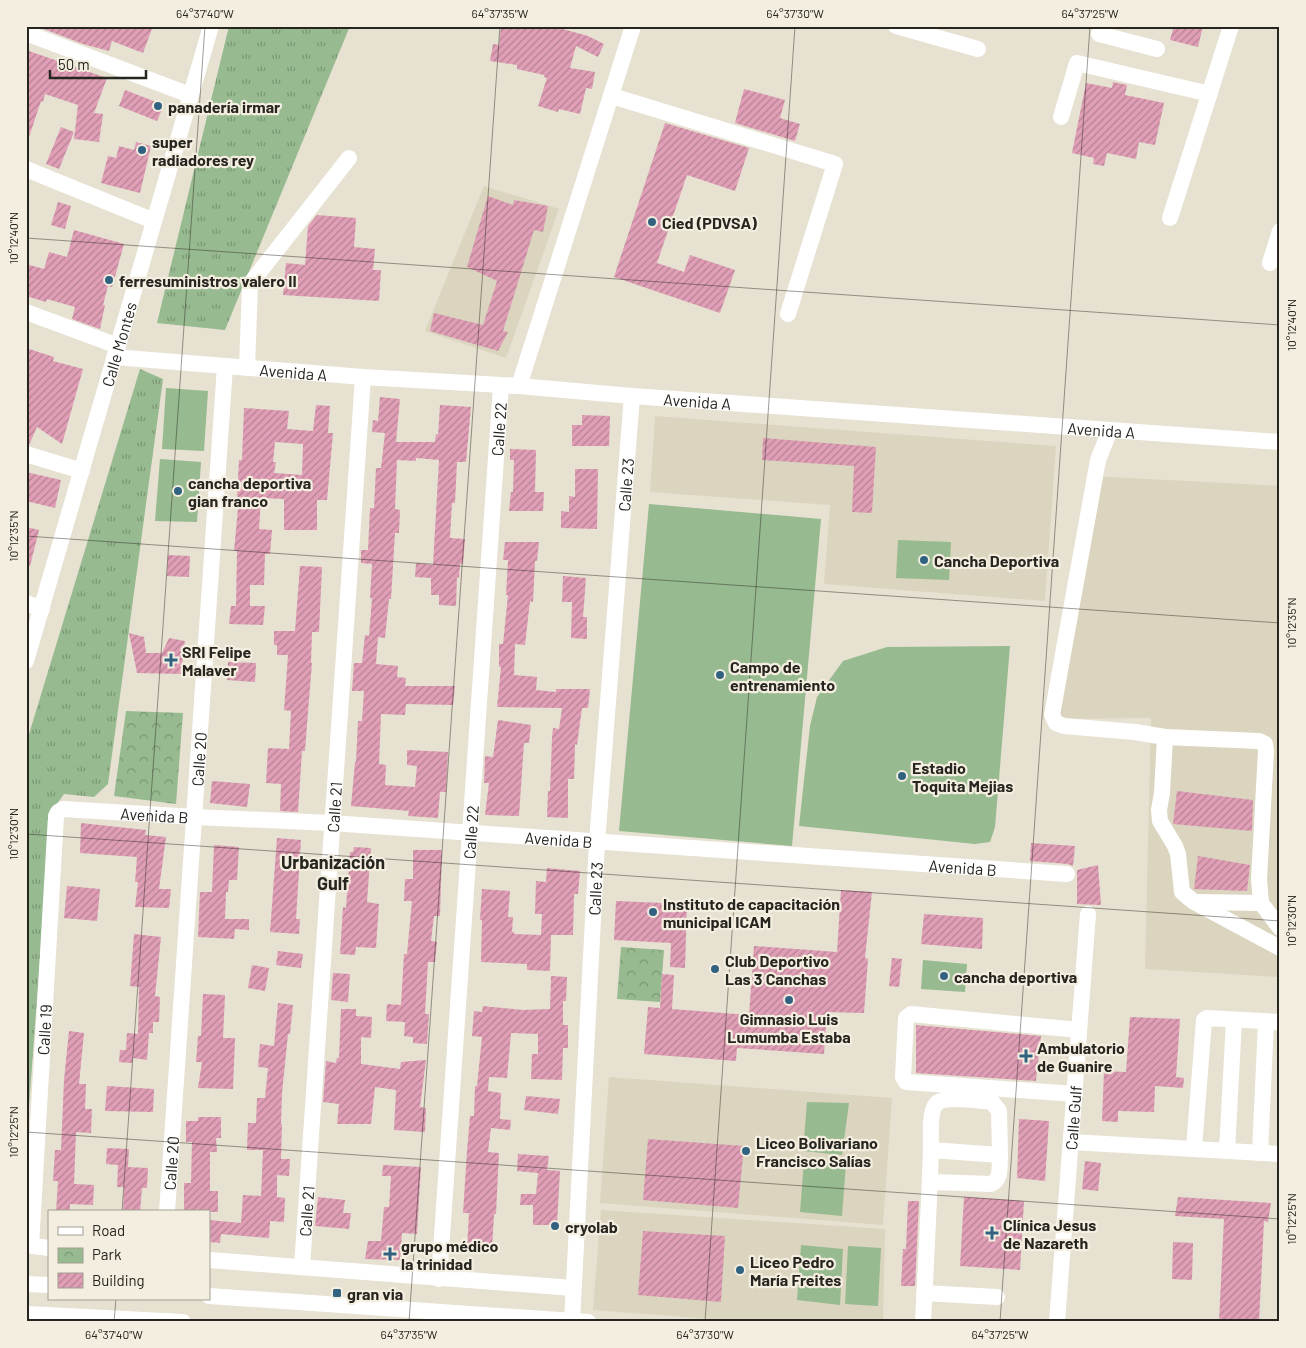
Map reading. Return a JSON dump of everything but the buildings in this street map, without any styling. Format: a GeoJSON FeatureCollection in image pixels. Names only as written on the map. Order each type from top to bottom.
{"type":"FeatureCollection","features":[{"type":"Feature","properties":{"kind":"street","name":"Calle Montes"},"geometry":{"type":"LineString","coordinates":[[26,661],[211,26]]}},
{"type":"Feature","properties":{"kind":"street"},"geometry":{"type":"LineString","coordinates":[[519,386],[633,26]]}},
{"type":"Feature","properties":{"kind":"street"},"geometry":{"type":"LineString","coordinates":[[896,26],[978,49]]}},
{"type":"Feature","properties":{"kind":"street"},"geometry":{"type":"LineString","coordinates":[[1101,26],[1099,34],[1157,49]]}},
{"type":"Feature","properties":{"kind":"street"},"geometry":{"type":"LineString","coordinates":[[1170,218],[1231,26]]}},
{"type":"Feature","properties":{"kind":"street"},"geometry":{"type":"LineString","coordinates":[[26,33],[190,95]]}},
{"type":"Feature","properties":{"kind":"street"},"geometry":{"type":"LineString","coordinates":[[1061,117],[1077,63],[1210,94]]}},
{"type":"Feature","properties":{"kind":"street"},"geometry":{"type":"LineString","coordinates":[[612,96],[836,164],[788,314]]}},
{"type":"Feature","properties":{"kind":"street"},"geometry":{"type":"LineString","coordinates":[[247,368],[248,288],[349,158]]}},
{"type":"Feature","properties":{"kind":"street"},"geometry":{"type":"LineString","coordinates":[[26,169],[154,220]]}},
{"type":"Feature","properties":{"kind":"street"},"geometry":{"type":"LineString","coordinates":[[1270,262],[1280,231]]}},
{"type":"Feature","properties":{"kind":"street","name":"Avenida A"},"geometry":{"type":"LineString","coordinates":[[26,312],[116,351],[225,366],[1280,442]]}},
{"type":"Feature","properties":{"kind":"street","name":"Calle 20"},"geometry":{"type":"LineString","coordinates":[[167,1210],[225,366]]}},
{"type":"Feature","properties":{"kind":"street","name":"Calle 21"},"geometry":{"type":"LineString","coordinates":[[302,1267],[363,377]]}},
{"type":"Feature","properties":{"kind":"street","name":"Calle 22"},"geometry":{"type":"LineString","coordinates":[[439,1279],[501,386]]}},
{"type":"Feature","properties":{"kind":"street","name":"Calle 23"},"geometry":{"type":"LineString","coordinates":[[577,1321],[573,1288],[597,842],[632,396]]}},
{"type":"Feature","properties":{"kind":"street"},"geometry":{"type":"LineString","coordinates":[[1110,430],[1098,460],[1052,715],[1056,723],[1064,726],[1135,732],[1165,737],[1259,741],[1265,744],[1259,879],[1261,903],[1280,928]]}},
{"type":"Feature","properties":{"kind":"street"},"geometry":{"type":"LineString","coordinates":[[26,454],[82,471]]}},
{"type":"Feature","properties":{"kind":"street"},"geometry":{"type":"LineString","coordinates":[[26,604],[42,609]]}},
{"type":"Feature","properties":{"kind":"street"},"geometry":{"type":"LineString","coordinates":[[1165,737],[1162,793],[1159,810],[1160,821],[1175,846],[1182,892],[1194,902],[1280,948]]}},
{"type":"Feature","properties":{"kind":"street","name":"Avenida B"},"geometry":{"type":"LineString","coordinates":[[56,816],[64,808],[195,817],[331,823],[1067,874]]}},
{"type":"Feature","properties":{"kind":"street","name":"Calle 19"},"geometry":{"type":"LineString","coordinates":[[48,1248],[31,1245],[56,816]]}},
{"type":"Feature","properties":{"kind":"street"},"geometry":{"type":"LineString","coordinates":[[1194,902],[1261,903]]}},
{"type":"Feature","properties":{"kind":"street","name":"Calle Gulf"},"geometry":{"type":"LineString","coordinates":[[1057,1322],[1088,914]]}},
{"type":"Feature","properties":{"kind":"street"},"geometry":{"type":"LineString","coordinates":[[1075,1094],[906,1082],[903,1078],[906,1018],[909,1015],[916,1015],[1079,1030]]}},
{"type":"Feature","properties":{"kind":"street"},"geometry":{"type":"LineString","coordinates":[[1194,1148],[1204,1020],[1207,1018],[1273,1022],[1260,1153]]}},
{"type":"Feature","properties":{"kind":"street"},"geometry":{"type":"LineString","coordinates":[[1228,1151],[1234,1020]]}},
{"type":"Feature","properties":{"kind":"street"},"geometry":{"type":"LineString","coordinates":[[923,1322],[932,1110],[937,1103],[944,1099],[992,1102],[1000,1111],[999,1177],[996,1182],[991,1184],[930,1182]]}},
{"type":"Feature","properties":{"kind":"street"},"geometry":{"type":"LineString","coordinates":[[1071,1142],[1280,1154]]}},
{"type":"Feature","properties":{"kind":"street"},"geometry":{"type":"LineString","coordinates":[[931,1150],[1000,1156]]}},
{"type":"Feature","properties":{"kind":"street"},"geometry":{"type":"LineString","coordinates":[[210,1260],[573,1288]]}},
{"type":"Feature","properties":{"kind":"street"},"geometry":{"type":"LineString","coordinates":[[26,1284],[48,1286]]}},
{"type":"Feature","properties":{"kind":"street"},"geometry":{"type":"LineString","coordinates":[[924,1293],[997,1297]]}},
{"type":"Feature","properties":{"kind":"street"},"geometry":{"type":"LineString","coordinates":[[210,1296],[389,1315],[577,1321]]}},
{"type":"Feature","properties":{"kind":"street"},"geometry":{"type":"LineString","coordinates":[[26,1314],[183,1322]]}},
{"type":"Feature","properties":{"kind":"shaded area"},"geometry":{"type":"Polygon","coordinates":[[[484,186],[559,209],[506,358],[425,331],[484,186]]]}},
{"type":"Feature","properties":{"kind":"shaded area"},"geometry":{"type":"Polygon","coordinates":[[[655,416],[1056,446],[1045,601],[824,584],[830,505],[650,492],[655,416]]]}},
{"type":"Feature","properties":{"kind":"shaded area"},"geometry":{"type":"Polygon","coordinates":[[[1091,476],[1280,486],[1280,977],[1145,969],[1151,718],[1042,719],[1091,476]]]}},
{"type":"Feature","properties":{"kind":"shaded area","name":"Liceo Bolivariano Francisco Salías"},"geometry":{"type":"Polygon","coordinates":[[[609,1077],[892,1098],[883,1225],[600,1203],[609,1077]]]}},
{"type":"Feature","properties":{"kind":"shaded area","name":"Liceo Pedro María Freites"},"geometry":{"type":"Polygon","coordinates":[[[601,1210],[885,1229],[883,1322],[750,1322],[593,1310],[601,1210]]]}},
{"type":"Feature","properties":{"kind":"green space"},"geometry":{"type":"Polygon","coordinates":[[[229,26],[350,26],[225,330],[157,323],[229,26]]]}},
{"type":"Feature","properties":{"kind":"green space"},"geometry":{"type":"Polygon","coordinates":[[[140,369],[163,379],[108,784],[94,797],[64,794],[51,812],[26,1146],[26,744],[140,369]]]}},
{"type":"Feature","properties":{"kind":"green space"},"geometry":{"type":"Polygon","coordinates":[[[166,388],[208,391],[204,451],[162,449],[166,388]]]}},
{"type":"Feature","properties":{"kind":"green space","name":"cancha deportiva gian franco"},"geometry":{"type":"Polygon","coordinates":[[[160,459],[201,462],[197,522],[155,521],[160,459]]]}},
{"type":"Feature","properties":{"kind":"green space","name":"Campo de entrenamiento"},"geometry":{"type":"Polygon","coordinates":[[[649,504],[821,519],[792,846],[619,831],[649,504]]]}},
{"type":"Feature","properties":{"kind":"green space","name":"Cancha Deportiva"},"geometry":{"type":"Polygon","coordinates":[[[898,540],[951,542],[949,580],[896,578],[898,540]]]}},
{"type":"Feature","properties":{"kind":"green space","name":"Estadio Toquita Mejias"},"geometry":{"type":"Polygon","coordinates":[[[1010,646],[995,827],[990,842],[975,844],[799,826],[810,726],[817,697],[843,661],[887,647],[1010,646]]]}},
{"type":"Feature","properties":{"kind":"green space"},"geometry":{"type":"Polygon","coordinates":[[[126,711],[183,713],[176,804],[114,796],[126,711]]]}},
{"type":"Feature","properties":{"kind":"green space"},"geometry":{"type":"Polygon","coordinates":[[[621,947],[664,950],[660,1002],[617,999],[621,947]]]}},
{"type":"Feature","properties":{"kind":"green space","name":"cancha deportiva"},"geometry":{"type":"Polygon","coordinates":[[[923,960],[967,964],[965,992],[921,989],[923,960]]]}},
{"type":"Feature","properties":{"kind":"green space"},"geometry":{"type":"Polygon","coordinates":[[[807,1102],[849,1103],[842,1155],[803,1151],[807,1102]]]}},
{"type":"Feature","properties":{"kind":"green space"},"geometry":{"type":"Polygon","coordinates":[[[804,1161],[846,1163],[842,1216],[800,1212],[804,1161]]]}},
{"type":"Feature","properties":{"kind":"green space"},"geometry":{"type":"Polygon","coordinates":[[[801,1245],[843,1249],[840,1305],[797,1300],[801,1245]]]}},
{"type":"Feature","properties":{"kind":"green space"},"geometry":{"type":"Polygon","coordinates":[[[848,1246],[881,1248],[878,1306],[845,1304],[848,1246]]]}},
{"type":"Feature","properties":{"kind":"place","name":"panadería irmar"},"geometry":{"type":"Point","coordinates":[158,106]}},
{"type":"Feature","properties":{"kind":"place","name":"super radiadores rey"},"geometry":{"type":"Point","coordinates":[142,150]}},
{"type":"Feature","properties":{"kind":"place","name":"Cied (PDVSA)"},"geometry":{"type":"Point","coordinates":[652,222]}},
{"type":"Feature","properties":{"kind":"place","name":"ferresuministros valero II"},"geometry":{"type":"Point","coordinates":[109,280]}},
{"type":"Feature","properties":{"kind":"place","name":"cancha deportiva gian franco"},"geometry":{"type":"Point","coordinates":[178,491]}},
{"type":"Feature","properties":{"kind":"place","name":"Cancha Deportiva"},"geometry":{"type":"Point","coordinates":[924,560]}},
{"type":"Feature","properties":{"kind":"place","name":"SRI Felipe Malaver"},"geometry":{"type":"Point","coordinates":[171,660]}},
{"type":"Feature","properties":{"kind":"place","name":"Campo de entrenamiento"},"geometry":{"type":"Point","coordinates":[720,675]}},
{"type":"Feature","properties":{"kind":"place","name":"Estadio Toquita Mejias"},"geometry":{"type":"Point","coordinates":[902,776]}},
{"type":"Feature","properties":{"kind":"place","name":"Instituto de capacitación municipal ICAM"},"geometry":{"type":"Point","coordinates":[653,912]}},
{"type":"Feature","properties":{"kind":"place","name":"Club Deportivo Las 3 Canchas"},"geometry":{"type":"Point","coordinates":[715,969]}},
{"type":"Feature","properties":{"kind":"place","name":"cancha deportiva"},"geometry":{"type":"Point","coordinates":[944,976]}},
{"type":"Feature","properties":{"kind":"place","name":"Gimnasio Luis Lumumba Estaba"},"geometry":{"type":"Point","coordinates":[789,1000]}},
{"type":"Feature","properties":{"kind":"place","name":"Ambulatorio de Guanire"},"geometry":{"type":"Point","coordinates":[1026,1056]}},
{"type":"Feature","properties":{"kind":"place","name":"Liceo Bolivariano Francisco Salías"},"geometry":{"type":"Point","coordinates":[746,1151]}},
{"type":"Feature","properties":{"kind":"place","name":"cryolab"},"geometry":{"type":"Point","coordinates":[555,1226]}},
{"type":"Feature","properties":{"kind":"place","name":"Clínica Jesus de Nazareth"},"geometry":{"type":"Point","coordinates":[992,1233]}},
{"type":"Feature","properties":{"kind":"place","name":"grupo médico la trinidad"},"geometry":{"type":"Point","coordinates":[390,1254]}},
{"type":"Feature","properties":{"kind":"place","name":"Liceo Pedro María Freites"},"geometry":{"type":"Point","coordinates":[740,1270]}},
{"type":"Feature","properties":{"kind":"place","name":"gran via"},"geometry":{"type":"Point","coordinates":[337,1293]}},
{"type":"Feature","properties":{"kind":"district","name":"Urbanización Gulf"},"geometry":{"type":"Point","coordinates":[333,872]}}]}
